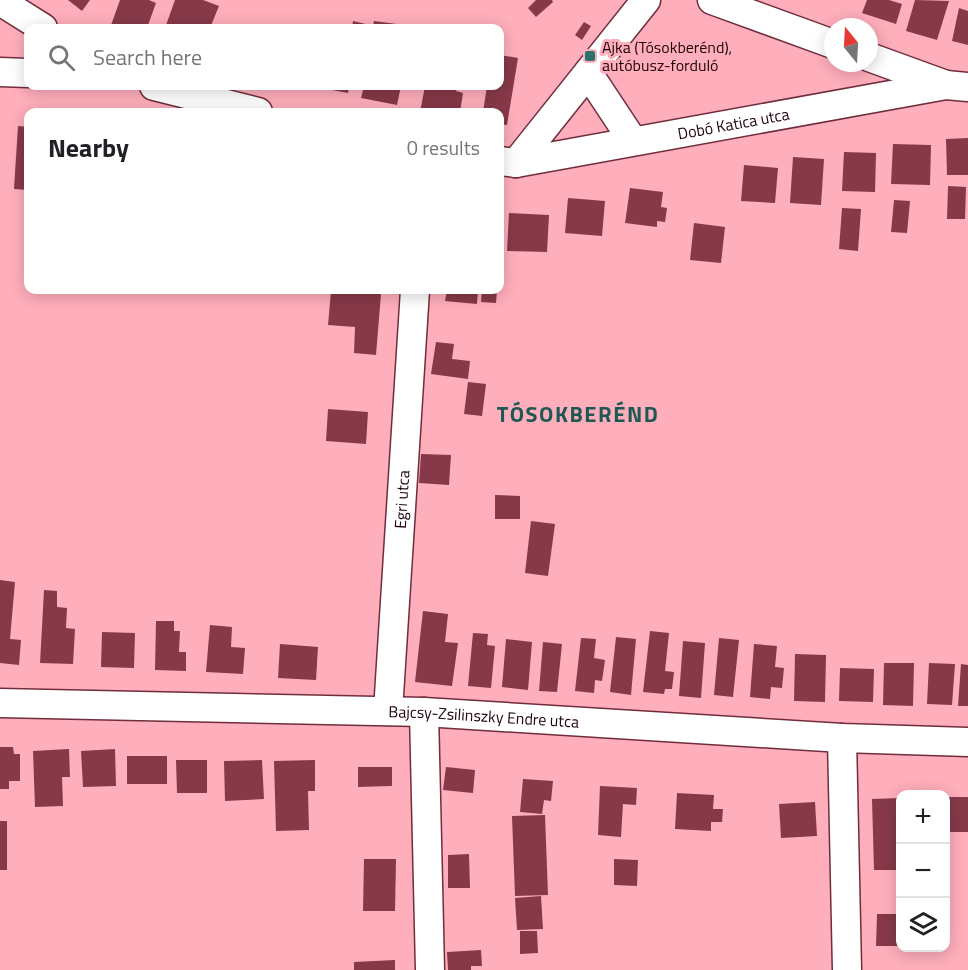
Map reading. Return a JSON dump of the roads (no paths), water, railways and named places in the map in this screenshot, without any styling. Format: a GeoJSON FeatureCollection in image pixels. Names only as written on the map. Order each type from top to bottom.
{"type":"FeatureCollection","features":[{"type":"Feature","properties":{"kind":"street"},"geometry":{"type":"LineString","coordinates":[[508,162],[588,73],[646,0]]}},
{"type":"Feature","properties":{"kind":"street"},"geometry":{"type":"LineString","coordinates":[[712,0],[824,41]]}},
{"type":"Feature","properties":{"kind":"street"},"geometry":{"type":"LineString","coordinates":[[0,2],[36,24]]}},
{"type":"Feature","properties":{"kind":"street"},"geometry":{"type":"LineString","coordinates":[[878,60],[957,86]]}},
{"type":"Feature","properties":{"kind":"street"},"geometry":{"type":"LineString","coordinates":[[0,72],[24,73]]}},
{"type":"Feature","properties":{"kind":"street"},"geometry":{"type":"LineString","coordinates":[[588,73],[633,141]]}},
{"type":"Feature","properties":{"kind":"street","name":"Dobó Katica utca"},"geometry":{"type":"LineString","coordinates":[[508,162],[957,86]]}},
{"type":"Feature","properties":{"kind":"street"},"geometry":{"type":"LineString","coordinates":[[170,90],[242,108]]}},
{"type":"Feature","properties":{"kind":"street","name":"Egri utca"},"geometry":{"type":"LineString","coordinates":[[388,711],[415,294]]}},
{"type":"Feature","properties":{"kind":"street","name":"Bajcsy-Zsilinszky Endre utca"},"geometry":{"type":"LineString","coordinates":[[0,703],[424,712],[842,738],[968,742]]}},
{"type":"Feature","properties":{"kind":"street"},"geometry":{"type":"LineString","coordinates":[[424,712],[430,970]]}},
{"type":"Feature","properties":{"kind":"street"},"geometry":{"type":"LineString","coordinates":[[842,738],[847,970]]}},
{"type":"Feature","properties":{"kind":"place","name":"Ajka (Tósokberénd), autóbusz-forduló"},"geometry":{"type":"Point","coordinates":[590,56]}},
{"type":"Feature","properties":{"kind":"district","name":"TÓSOKBERÉND"},"geometry":{"type":"Point","coordinates":[578,414]}}]}
